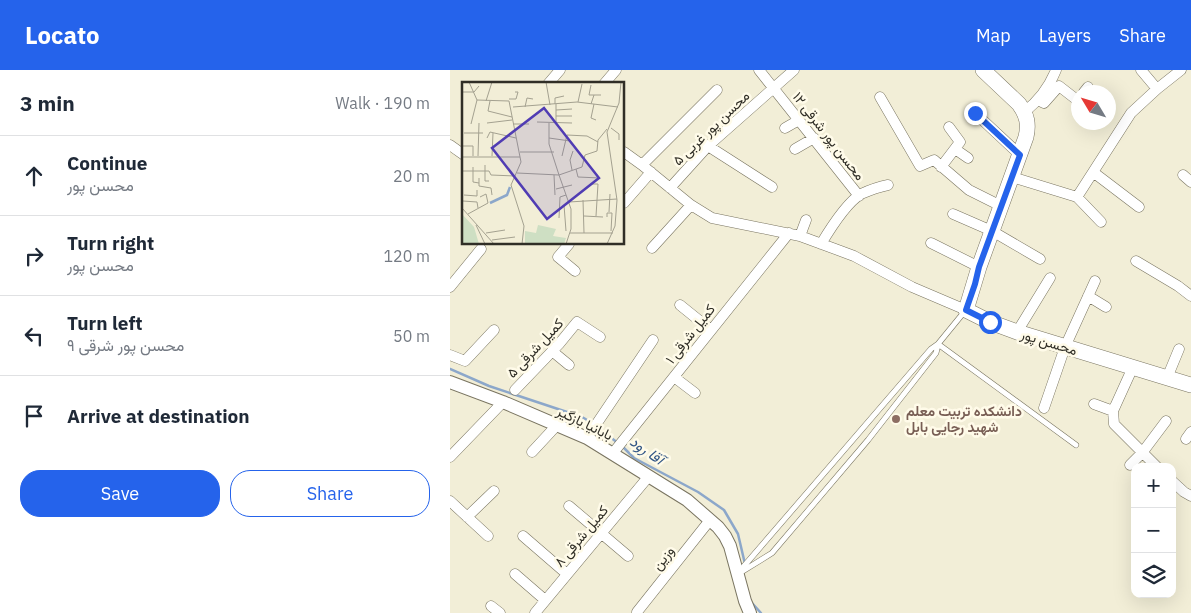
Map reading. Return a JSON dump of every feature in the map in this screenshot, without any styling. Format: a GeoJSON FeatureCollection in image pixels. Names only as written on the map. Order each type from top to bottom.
{"type":"FeatureCollection","features":[{"type":"Feature","properties":{"kind":"main road"},"geometry":{"type":"LineString","coordinates":[[966,310],[979,267],[1028,130],[1028,123],[1019,104],[990,72]]}},
{"type":"Feature","properties":{"kind":"main road","name":"محسن پور"},"geometry":{"type":"LineString","coordinates":[[966,310],[990,322],[1017,332],[1191,385]]}},
{"type":"Feature","properties":{"kind":"street"},"geometry":{"type":"LineString","coordinates":[[550,82],[560,70]]}},
{"type":"Feature","properties":{"kind":"street"},"geometry":{"type":"LineString","coordinates":[[606,82],[615,70]]}},
{"type":"Feature","properties":{"kind":"street","name":"محسن پور شرقی ۱۲"},"geometry":{"type":"LineString","coordinates":[[759,70],[859,196]]}},
{"type":"Feature","properties":{"kind":"street","name":"محسن پور غربی ۵"},"geometry":{"type":"LineString","coordinates":[[670,188],[708,146],[794,70]]}},
{"type":"Feature","properties":{"kind":"street"},"geometry":{"type":"LineString","coordinates":[[1024,112],[1038,100],[1056,70]]}},
{"type":"Feature","properties":{"kind":"street"},"geometry":{"type":"LineString","coordinates":[[1141,70],[1157,89]]}},
{"type":"Feature","properties":{"kind":"street"},"geometry":{"type":"LineString","coordinates":[[1077,197],[1131,113],[1181,70]]}},
{"type":"Feature","properties":{"kind":"street"},"geometry":{"type":"LineString","coordinates":[[1038,100],[1044,103],[1059,86],[1071,95]]}},
{"type":"Feature","properties":{"kind":"street"},"geometry":{"type":"LineString","coordinates":[[625,201],[647,168],[717,90]]}},
{"type":"Feature","properties":{"kind":"street"},"geometry":{"type":"LineString","coordinates":[[880,97],[920,166],[934,160],[969,190],[1001,206]]}},
{"type":"Feature","properties":{"kind":"street"},"geometry":{"type":"LineString","coordinates":[[975,113],[1020,155]]}},
{"type":"Feature","properties":{"kind":"street"},"geometry":{"type":"LineString","coordinates":[[785,128],[799,120]]}},
{"type":"Feature","properties":{"kind":"street"},"geometry":{"type":"LineString","coordinates":[[941,167],[960,142],[949,127]]}},
{"type":"Feature","properties":{"kind":"street"},"geometry":{"type":"LineString","coordinates":[[795,149],[814,138]]}},
{"type":"Feature","properties":{"kind":"street"},"geometry":{"type":"LineString","coordinates":[[450,145],[462,150]]}},
{"type":"Feature","properties":{"kind":"street"},"geometry":{"type":"LineString","coordinates":[[708,146],[772,187]]}},
{"type":"Feature","properties":{"kind":"street"},"geometry":{"type":"LineString","coordinates":[[955,149],[968,158]]}},
{"type":"Feature","properties":{"kind":"street"},"geometry":{"type":"LineString","coordinates":[[625,155],[647,168],[691,205],[712,218],[800,236],[854,256],[912,287],[966,310]]}},
{"type":"Feature","properties":{"kind":"street"},"geometry":{"type":"LineString","coordinates":[[1093,172],[1139,207]]}},
{"type":"Feature","properties":{"kind":"street"},"geometry":{"type":"LineString","coordinates":[[1183,175],[1191,182]]}},
{"type":"Feature","properties":{"kind":"street"},"geometry":{"type":"LineString","coordinates":[[1012,177],[1077,197],[1101,222]]}},
{"type":"Feature","properties":{"kind":"street"},"geometry":{"type":"LineString","coordinates":[[821,244],[834,222],[859,196],[872,189],[888,185]]}},
{"type":"Feature","properties":{"kind":"street"},"geometry":{"type":"LineString","coordinates":[[652,248],[691,205]]}},
{"type":"Feature","properties":{"kind":"street"},"geometry":{"type":"LineString","coordinates":[[953,214],[992,231],[1040,259]]}},
{"type":"Feature","properties":{"kind":"street"},"geometry":{"type":"LineString","coordinates":[[800,236],[806,220]]}},
{"type":"Feature","properties":{"kind":"street","name":"کمیل شرقی ۱"},"geometry":{"type":"LineString","coordinates":[[612,453],[789,233]]}},
{"type":"Feature","properties":{"kind":"street"},"geometry":{"type":"LineString","coordinates":[[931,242],[979,267]]}},
{"type":"Feature","properties":{"kind":"street"},"geometry":{"type":"LineString","coordinates":[[567,245],[558,257],[575,271]]}},
{"type":"Feature","properties":{"kind":"street"},"geometry":{"type":"LineString","coordinates":[[450,287],[481,249]]}},
{"type":"Feature","properties":{"kind":"street"},"geometry":{"type":"LineString","coordinates":[[1136,261],[1191,296]]}},
{"type":"Feature","properties":{"kind":"street"},"geometry":{"type":"LineString","coordinates":[[1017,332],[1050,278]]}},
{"type":"Feature","properties":{"kind":"street"},"geometry":{"type":"LineString","coordinates":[[1044,408],[1065,346],[1095,281]]}},
{"type":"Feature","properties":{"kind":"street"},"geometry":{"type":"LineString","coordinates":[[1088,296],[1106,308]]}},
{"type":"Feature","properties":{"kind":"street"},"geometry":{"type":"LineString","coordinates":[[680,305],[711,330]]}},
{"type":"Feature","properties":{"kind":"street","name":"کمیل شرقی ۵"},"geometry":{"type":"LineString","coordinates":[[515,390],[577,322],[600,337]]}},
{"type":"Feature","properties":{"kind":"street"},"geometry":{"type":"LineString","coordinates":[[450,355],[465,361],[494,330]]}},
{"type":"Feature","properties":{"kind":"street"},"geometry":{"type":"LineString","coordinates":[[586,438],[653,340]]}},
{"type":"Feature","properties":{"kind":"street"},"geometry":{"type":"LineString","coordinates":[[1167,378],[1178,349]]}},
{"type":"Feature","properties":{"kind":"street"},"geometry":{"type":"LineString","coordinates":[[552,351],[569,365]]}},
{"type":"Feature","properties":{"kind":"street"},"geometry":{"type":"LineString","coordinates":[[1133,367],[1113,412],[1114,424],[1153,463]]}},
{"type":"Feature","properties":{"kind":"street"},"geometry":{"type":"LineString","coordinates":[[674,377],[695,393]]}},
{"type":"Feature","properties":{"kind":"street","name":"بابانیا بازگیر"},"geometry":{"type":"LineString","coordinates":[[450,382],[503,402],[586,438],[687,500],[718,527],[725,536],[730,546],[748,612]]}},
{"type":"Feature","properties":{"kind":"street"},"geometry":{"type":"LineString","coordinates":[[450,457],[503,402]]}},
{"type":"Feature","properties":{"kind":"street"},"geometry":{"type":"LineString","coordinates":[[1094,404],[1113,412]]}},
{"type":"Feature","properties":{"kind":"street"},"geometry":{"type":"LineString","coordinates":[[1130,465],[1142,453],[1166,421]]}},
{"type":"Feature","properties":{"kind":"street"},"geometry":{"type":"LineString","coordinates":[[532,452],[557,425]]}},
{"type":"Feature","properties":{"kind":"street","name":"کمیل شرقی ۸"},"geometry":{"type":"LineString","coordinates":[[535,613],[649,476]]}},
{"type":"Feature","properties":{"kind":"street"},"geometry":{"type":"LineString","coordinates":[[1176,485],[1191,496]]}},
{"type":"Feature","properties":{"kind":"street"},"geometry":{"type":"LineString","coordinates":[[467,517],[494,491]]}},
{"type":"Feature","properties":{"kind":"street"},"geometry":{"type":"LineString","coordinates":[[450,501],[488,536]]}},
{"type":"Feature","properties":{"kind":"street"},"geometry":{"type":"LineString","coordinates":[[569,506],[628,556]]}},
{"type":"Feature","properties":{"kind":"street","name":"وزین"},"geometry":{"type":"LineString","coordinates":[[637,612],[710,520]]}},
{"type":"Feature","properties":{"kind":"street"},"geometry":{"type":"LineString","coordinates":[[523,536],[567,574]]}},
{"type":"Feature","properties":{"kind":"street"},"geometry":{"type":"LineString","coordinates":[[515,574],[545,600]]}},
{"type":"Feature","properties":{"kind":"lane"},"geometry":{"type":"LineString","coordinates":[[738,574],[858,432],[931,349],[938,344],[966,310]]}},
{"type":"Feature","properties":{"kind":"lane"},"geometry":{"type":"LineString","coordinates":[[738,574],[772,554],[868,440],[936,353],[938,344]]}},
{"type":"Feature","properties":{"kind":"lane"},"geometry":{"type":"LineString","coordinates":[[938,344],[1076,445]]}},
{"type":"Feature","properties":{"kind":"lane"},"geometry":{"type":"LineString","coordinates":[[858,432],[868,440]]}},
{"type":"Feature","properties":{"kind":"waterway","name":"آقا رود"},"geometry":{"type":"LineString","coordinates":[[450,369],[489,386],[582,417],[594,424]]}},
{"type":"Feature","properties":{"kind":"waterway","name":"آقا رود"},"geometry":{"type":"LineString","coordinates":[[598,428],[618,443]]}},
{"type":"Feature","properties":{"kind":"waterway","name":"آقا رود"},"geometry":{"type":"LineString","coordinates":[[622,446],[634,458],[698,492],[724,510],[738,534],[745,564]]}},
{"type":"Feature","properties":{"kind":"waterway","name":"آقا رود"},"geometry":{"type":"LineString","coordinates":[[752,603],[761,613]]}},
{"type":"Feature","properties":{"kind":"place","name":"دانشکده تربیت معلم شهید رجایی بابل"},"geometry":{"type":"Point","coordinates":[896,419]}},
{"type":"Feature","properties":{"kind":"route"},"geometry":{"type":"LineString","coordinates":[[975,113],[1020,155],[979,267],[966,310],[990,322]]}}]}
